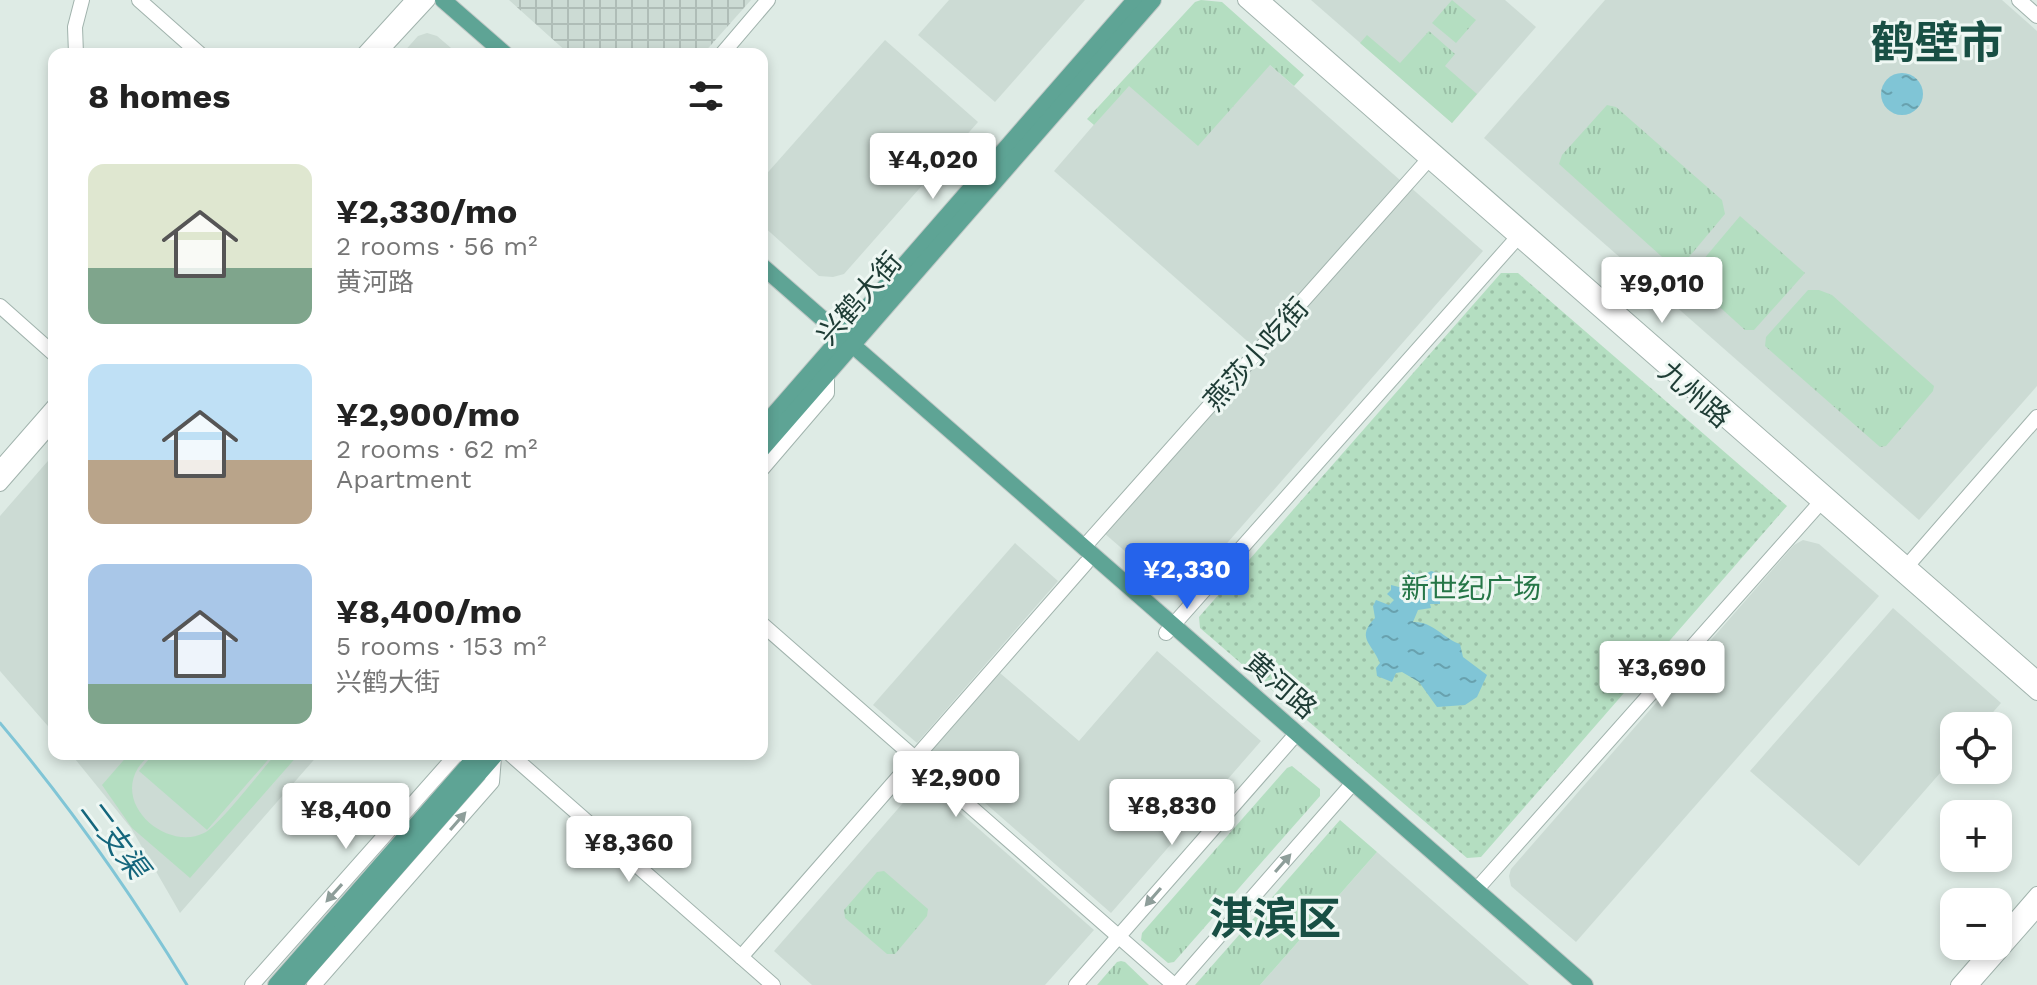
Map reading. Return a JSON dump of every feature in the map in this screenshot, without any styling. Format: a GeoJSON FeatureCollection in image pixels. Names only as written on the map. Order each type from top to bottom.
{"type":"FeatureCollection","features":[{"type":"Feature","properties":{"kind":"main road"},"geometry":{"type":"LineString","coordinates":[[443,0],[498,48]]}},
{"type":"Feature","properties":{"kind":"main road"},"geometry":{"type":"LineString","coordinates":[[458,0],[513,48]]}},
{"type":"Feature","properties":{"kind":"main road","name":"兴鹤大街"},"geometry":{"type":"LineString","coordinates":[[768,442],[827,375],[844,345],[1135,0]]}},
{"type":"Feature","properties":{"kind":"main road","name":"兴鹤大街"},"geometry":{"type":"LineString","coordinates":[[768,422],[844,345],[1153,0]]}},
{"type":"Feature","properties":{"kind":"main road","name":"黄河路"},"geometry":{"type":"LineString","coordinates":[[768,272],[844,345]]}},
{"type":"Feature","properties":{"kind":"main road","name":"黄河路"},"geometry":{"type":"LineString","coordinates":[[768,284],[844,345],[1294,737],[1570,985]]}},
{"type":"Feature","properties":{"kind":"main road"},"geometry":{"type":"LineString","coordinates":[[276,985],[490,760]]}},
{"type":"Feature","properties":{"kind":"main road"},"geometry":{"type":"LineString","coordinates":[[294,985],[491,760]]}},
{"type":"Feature","properties":{"kind":"main road","name":"黄河路"},"geometry":{"type":"LineString","coordinates":[[1350,786],[1473,887],[1585,985]]}},
{"type":"Feature","properties":{"kind":"street"},"geometry":{"type":"LineString","coordinates":[[139,0],[193,48]]}},
{"type":"Feature","properties":{"kind":"street"},"geometry":{"type":"LineString","coordinates":[[369,48],[413,0]]}},
{"type":"Feature","properties":{"kind":"street"},"geometry":{"type":"LineString","coordinates":[[384,48],[428,0]]}},
{"type":"Feature","properties":{"kind":"street"},"geometry":{"type":"LineString","coordinates":[[727,48],[768,0]]}},
{"type":"Feature","properties":{"kind":"street","name":"九州路"},"geometry":{"type":"LineString","coordinates":[[1245,0],[2037,693]]}},
{"type":"Feature","properties":{"kind":"street","name":"九州路"},"geometry":{"type":"LineString","coordinates":[[1262,0],[2037,678]]}},
{"type":"Feature","properties":{"kind":"street"},"geometry":{"type":"LineString","coordinates":[[2019,0],[2037,16]]}},
{"type":"Feature","properties":{"kind":"street"},"geometry":{"type":"LineString","coordinates":[[76,3],[76,48]]}},
{"type":"Feature","properties":{"kind":"street","name":"燕莎小吃街"},"geometry":{"type":"LineString","coordinates":[[741,957],[1428,160]]}},
{"type":"Feature","properties":{"kind":"street"},"geometry":{"type":"LineString","coordinates":[[1170,629],[1517,238]]}},
{"type":"Feature","properties":{"kind":"street"},"geometry":{"type":"LineString","coordinates":[[0,306],[48,349]]}},
{"type":"Feature","properties":{"kind":"street"},"geometry":{"type":"LineString","coordinates":[[768,462],[827,393],[827,375]]}},
{"type":"Feature","properties":{"kind":"street"},"geometry":{"type":"LineString","coordinates":[[0,468],[48,413]]}},
{"type":"Feature","properties":{"kind":"street"},"geometry":{"type":"LineString","coordinates":[[1908,565],[2037,417]]}},
{"type":"Feature","properties":{"kind":"street"},"geometry":{"type":"LineString","coordinates":[[0,484],[48,429]]}},
{"type":"Feature","properties":{"kind":"street"},"geometry":{"type":"LineString","coordinates":[[1473,887],[1816,499]]}},
{"type":"Feature","properties":{"kind":"street"},"geometry":{"type":"LineString","coordinates":[[768,629],[1175,985],[1350,786]]}},
{"type":"Feature","properties":{"kind":"street"},"geometry":{"type":"LineString","coordinates":[[1076,985],[1294,737]]}},
{"type":"Feature","properties":{"kind":"street"},"geometry":{"type":"LineString","coordinates":[[252,985],[452,760]]}},
{"type":"Feature","properties":{"kind":"street"},"geometry":{"type":"LineString","coordinates":[[314,985],[492,782],[494,760]]}},
{"type":"Feature","properties":{"kind":"street"},"geometry":{"type":"LineString","coordinates":[[501,760],[773,985]]}},
{"type":"Feature","properties":{"kind":"street"},"geometry":{"type":"LineString","coordinates":[[2012,923],[2037,894]]}},
{"type":"Feature","properties":{"kind":"street"},"geometry":{"type":"LineString","coordinates":[[1971,985],[2037,910]]}},
{"type":"Feature","properties":{"kind":"street"},"geometry":{"type":"LineString","coordinates":[[1958,985],[1980,960]]}},
{"type":"Feature","properties":{"kind":"shaded area"},"geometry":{"type":"Polygon","coordinates":[[[509,0],[751,0],[708,48],[562,48],[509,0]]]}},
{"type":"Feature","properties":{"kind":"shaded area"},"geometry":{"type":"Polygon","coordinates":[[[949,0],[1085,0],[995,102],[918,35],[949,0]]]}},
{"type":"Feature","properties":{"kind":"shaded area"},"geometry":{"type":"Polygon","coordinates":[[[1311,0],[1505,0],[1536,27],[1452,123],[1311,0]]]}},
{"type":"Feature","properties":{"kind":"shaded area"},"geometry":{"type":"Polygon","coordinates":[[[1605,0],[2002,0],[2037,31],[2037,386],[1919,520],[1484,138],[1605,0]]]}},
{"type":"Feature","properties":{"kind":"shaded area"},"geometry":{"type":"Polygon","coordinates":[[[427,33],[437,36],[451,48],[407,48],[418,36],[427,33]]]}},
{"type":"Feature","properties":{"kind":"shaded area"},"geometry":{"type":"Polygon","coordinates":[[[885,40],[978,122],[844,274],[833,277],[819,276],[768,230],[768,172],[885,40]]]}},
{"type":"Feature","properties":{"kind":"shaded area"},"geometry":{"type":"Polygon","coordinates":[[[1270,65],[1401,181],[1254,347],[1054,171],[1128,85],[1270,65]]]}},
{"type":"Feature","properties":{"kind":"shaded area"},"geometry":{"type":"Polygon","coordinates":[[[1409,186],[1483,251],[1179,598],[1104,533],[1409,186]]]}},
{"type":"Feature","properties":{"kind":"shaded area"},"geometry":{"type":"Polygon","coordinates":[[[48,461],[48,726],[0,671],[0,516],[48,461]]]}},
{"type":"Feature","properties":{"kind":"shaded area"},"geometry":{"type":"Polygon","coordinates":[[[1803,540],[1819,544],[1879,596],[1576,942],[1511,886],[1511,869],[1794,545],[1803,540]]]}},
{"type":"Feature","properties":{"kind":"shaded area"},"geometry":{"type":"Polygon","coordinates":[[[1015,543],[1058,581],[917,743],[873,705],[1015,543]]]}},
{"type":"Feature","properties":{"kind":"shaded area"},"geometry":{"type":"Polygon","coordinates":[[[1893,608],[2001,703],[1993,712],[1940,712],[1940,773],[1859,866],[1750,771],[1893,608]]]}},
{"type":"Feature","properties":{"kind":"shaded area"},"geometry":{"type":"Polygon","coordinates":[[[1157,651],[1261,741],[1111,913],[929,754],[1000,673],[1079,741],[1157,651]]]}},
{"type":"Feature","properties":{"kind":"shaded area"},"geometry":{"type":"Polygon","coordinates":[[[76,760],[314,760],[180,913],[131,828],[76,760]]]}},
{"type":"Feature","properties":{"kind":"shaded area"},"geometry":{"type":"Polygon","coordinates":[[[923,780],[1094,930],[1045,985],[812,985],[774,951],[923,780]]]}},
{"type":"Feature","properties":{"kind":"shaded area"},"geometry":{"type":"Polygon","coordinates":[[[1377,852],[1529,985],[1260,985],[1377,852]]]}},
{"type":"Feature","properties":{"kind":"green space"},"geometry":{"type":"Polygon","coordinates":[[[1452,0],[1476,20],[1456,43],[1432,23],[1452,0]]]}},
{"type":"Feature","properties":{"kind":"green space"},"geometry":{"type":"Polygon","coordinates":[[[1195,2],[1222,2],[1304,75],[1294,86],[1270,65],[1198,146],[1129,86],[1094,125],[1087,119],[1195,2]]]}},
{"type":"Feature","properties":{"kind":"green space"},"geometry":{"type":"Polygon","coordinates":[[[1429,31],[1455,54],[1445,66],[1477,94],[1452,123],[1360,43],[1367,35],[1400,63],[1429,31]]]}},
{"type":"Feature","properties":{"kind":"green space"},"geometry":{"type":"Polygon","coordinates":[[[1607,105],[1616,107],[1722,200],[1725,214],[1684,263],[1671,265],[1559,164],[1562,155],[1607,105]]]}},
{"type":"Feature","properties":{"kind":"green space"},"geometry":{"type":"Polygon","coordinates":[[[1740,216],[1805,273],[1754,330],[1745,330],[1691,281],[1692,273],[1740,216]]]}},
{"type":"Feature","properties":{"kind":"green space","name":"新世纪广场"},"geometry":{"type":"Polygon","coordinates":[[[1501,273],[1518,273],[1787,506],[1481,857],[1467,858],[1200,628],[1199,617],[1501,273]]]}},
{"type":"Feature","properties":{"kind":"green space"},"geometry":{"type":"Polygon","coordinates":[[[1808,290],[1832,295],[1934,386],[1886,446],[1880,447],[1765,346],[1766,337],[1808,290]]]}},
{"type":"Feature","properties":{"kind":"green space"},"geometry":{"type":"Polygon","coordinates":[[[124,760],[145,760],[132,783],[133,797],[139,810],[148,822],[161,831],[190,837],[204,833],[220,820],[271,760],[294,760],[190,878],[132,828],[102,785],[124,760]]]}},
{"type":"Feature","properties":{"kind":"green space"},"geometry":{"type":"Polygon","coordinates":[[[148,760],[268,760],[207,830],[139,771],[148,760]]]}},
{"type":"Feature","properties":{"kind":"green space"},"geometry":{"type":"Polygon","coordinates":[[[1292,766],[1320,789],[1320,796],[1174,962],[1168,963],[1141,940],[1142,933],[1292,766]]]}},
{"type":"Feature","properties":{"kind":"green space"},"geometry":{"type":"Polygon","coordinates":[[[1340,820],[1377,852],[1260,985],[1195,985],[1340,820]]]}},
{"type":"Feature","properties":{"kind":"green space"},"geometry":{"type":"Polygon","coordinates":[[[884,871],[928,909],[927,916],[895,954],[887,954],[845,918],[844,910],[877,872],[884,871]]]}},
{"type":"Feature","properties":{"kind":"green space"},"geometry":{"type":"Polygon","coordinates":[[[1121,961],[1125,962],[1149,985],[1097,985],[1121,961]]]}},
{"type":"Feature","properties":{"kind":"water"},"geometry":{"type":"Polygon","coordinates":[[[1902,73],[1917,79],[1923,94],[1917,109],[1902,115],[1887,109],[1881,94],[1887,79],[1902,73]]]}},
{"type":"Feature","properties":{"kind":"water"},"geometry":{"type":"Polygon","coordinates":[[[1408,570],[1420,577],[1431,571],[1441,574],[1441,581],[1432,579],[1430,582],[1436,593],[1440,594],[1440,604],[1430,604],[1431,608],[1418,610],[1413,622],[1427,624],[1460,644],[1463,657],[1487,675],[1477,697],[1465,705],[1437,707],[1419,682],[1402,672],[1396,673],[1392,682],[1377,676],[1376,668],[1380,663],[1366,635],[1375,618],[1373,606],[1376,600],[1389,605],[1394,600],[1387,594],[1391,585],[1403,588],[1410,584],[1408,570]]]}},
{"type":"Feature","properties":{"kind":"waterway","name":"二支渠"},"geometry":{"type":"LineString","coordinates":[[0,723],[99,851],[187,985]]}},
{"type":"Feature","properties":{"kind":"district","name":"鹤壁市"},"geometry":{"type":"Point","coordinates":[1937,43]}},
{"type":"Feature","properties":{"kind":"district","name":"淇滨区"},"geometry":{"type":"Point","coordinates":[1275,919]}}]}
